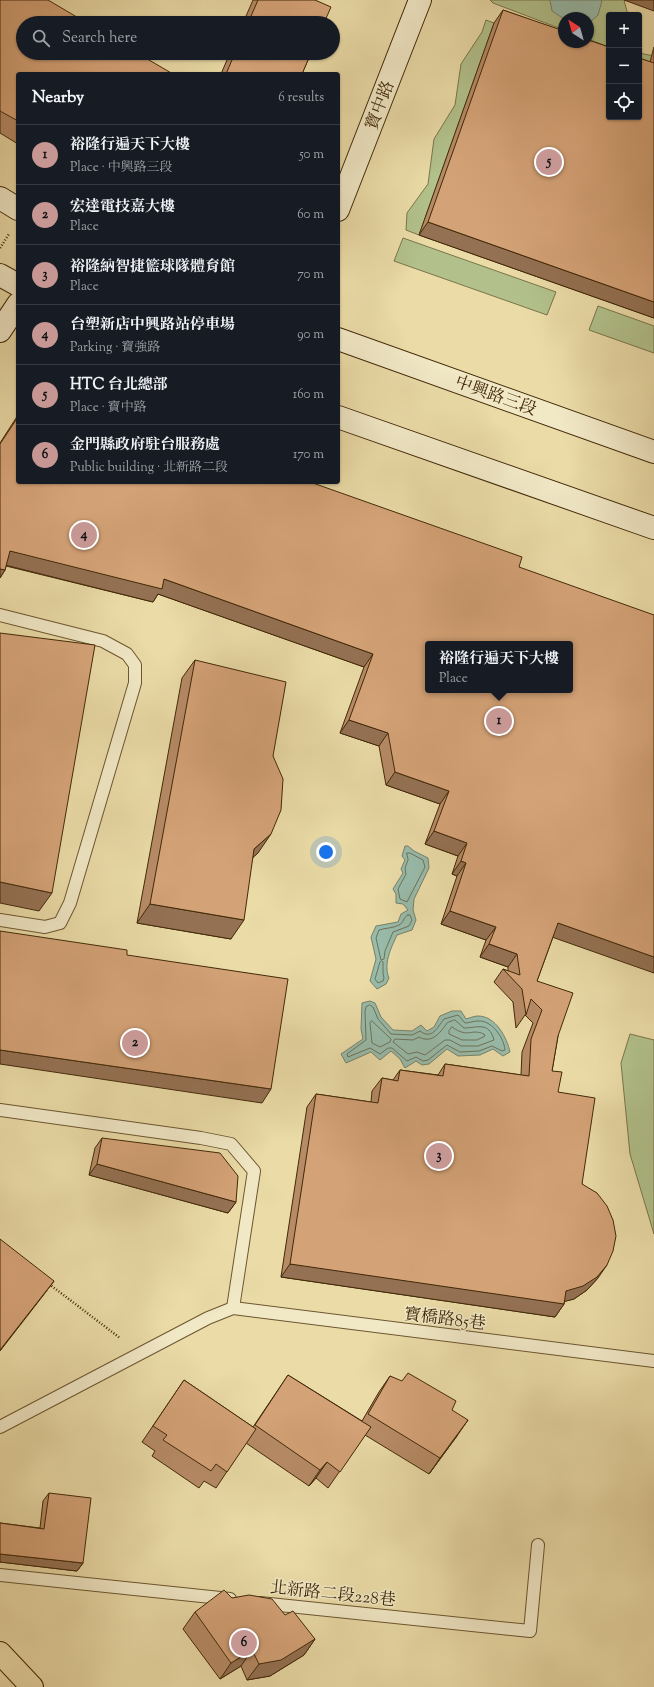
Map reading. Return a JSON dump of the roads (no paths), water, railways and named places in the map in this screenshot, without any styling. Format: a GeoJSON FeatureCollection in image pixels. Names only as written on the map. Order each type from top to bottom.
{"type":"FeatureCollection","features":[{"type":"Feature","properties":{"kind":"main road"},"geometry":{"type":"LineString","coordinates":[[0,1653],[32,1687]]}},
{"type":"Feature","properties":{"kind":"street","name":"寶中路"},"geometry":{"type":"LineString","coordinates":[[340,205],[420,0]]}},
{"type":"Feature","properties":{"kind":"street"},"geometry":{"type":"LineString","coordinates":[[0,198],[16,208]]}},
{"type":"Feature","properties":{"kind":"street"},"geometry":{"type":"LineString","coordinates":[[0,275],[16,284]]}},
{"type":"Feature","properties":{"kind":"street"},"geometry":{"type":"LineString","coordinates":[[0,331],[16,307]]}},
{"type":"Feature","properties":{"kind":"street","name":"中興路三段"},"geometry":{"type":"LineString","coordinates":[[340,340],[654,452]]}},
{"type":"Feature","properties":{"kind":"street"},"geometry":{"type":"LineString","coordinates":[[340,418],[654,528]]}},
{"type":"Feature","properties":{"kind":"lane"},"geometry":{"type":"LineString","coordinates":[[0,615],[103,641],[127,654],[135,664],[135,683],[70,903],[60,923],[45,927],[0,920]]}},
{"type":"Feature","properties":{"kind":"lane"},"geometry":{"type":"LineString","coordinates":[[0,1110],[201,1138],[231,1144],[254,1171],[233,1308],[208,1318],[0,1427]]}},
{"type":"Feature","properties":{"kind":"lane","name":"寶橋路85巷"},"geometry":{"type":"LineString","coordinates":[[233,1308],[654,1361]]}},
{"type":"Feature","properties":{"kind":"lane","name":"北新路二段228巷"},"geometry":{"type":"LineString","coordinates":[[0,1575],[530,1631],[538,1545]]}},
{"type":"Feature","properties":{"kind":"water"},"geometry":{"type":"Polygon","coordinates":[[[550,0],[602,1],[598,15],[594,19],[594,12],[558,12],[558,15],[552,11],[550,0]]]}},
{"type":"Feature","properties":{"kind":"water"},"geometry":{"type":"Polygon","coordinates":[[[405,846],[408,846],[414,851],[428,858],[429,868],[414,899],[413,910],[416,920],[412,930],[397,935],[387,962],[387,973],[389,978],[386,984],[377,989],[370,981],[376,959],[371,937],[376,926],[398,922],[401,914],[408,910],[403,904],[396,903],[396,894],[393,889],[403,873],[401,869],[405,860],[402,856],[405,846]]]}},
{"type":"Feature","properties":{"kind":"water"},"geometry":{"type":"Polygon","coordinates":[[[370,1001],[375,1003],[381,1017],[393,1030],[412,1031],[421,1025],[427,1031],[434,1027],[440,1016],[452,1011],[461,1011],[466,1019],[476,1016],[484,1017],[500,1029],[510,1052],[503,1056],[493,1049],[480,1055],[458,1056],[447,1049],[429,1064],[422,1065],[416,1061],[405,1068],[400,1059],[391,1051],[380,1060],[371,1052],[346,1063],[341,1054],[363,1039],[361,1029],[362,1003],[370,1001]]]}},
{"type":"Feature","properties":{"kind":"place","name":"HTC 台北總部"},"geometry":{"type":"Point","coordinates":[549,162]}},
{"type":"Feature","properties":{"kind":"place","name":"台塑新店中興路站停車場"},"geometry":{"type":"Point","coordinates":[84,535]}},
{"type":"Feature","properties":{"kind":"place","name":"裕隆行遍天下大樓"},"geometry":{"type":"Point","coordinates":[499,721]}},
{"type":"Feature","properties":{"kind":"place","name":"宏達電技嘉大樓"},"geometry":{"type":"Point","coordinates":[135,1043]}},
{"type":"Feature","properties":{"kind":"place","name":"裕隆納智捷籃球隊體育館"},"geometry":{"type":"Point","coordinates":[439,1156]}},
{"type":"Feature","properties":{"kind":"place","name":"金門縣政府駐台服務處"},"geometry":{"type":"Point","coordinates":[244,1643]}}]}
